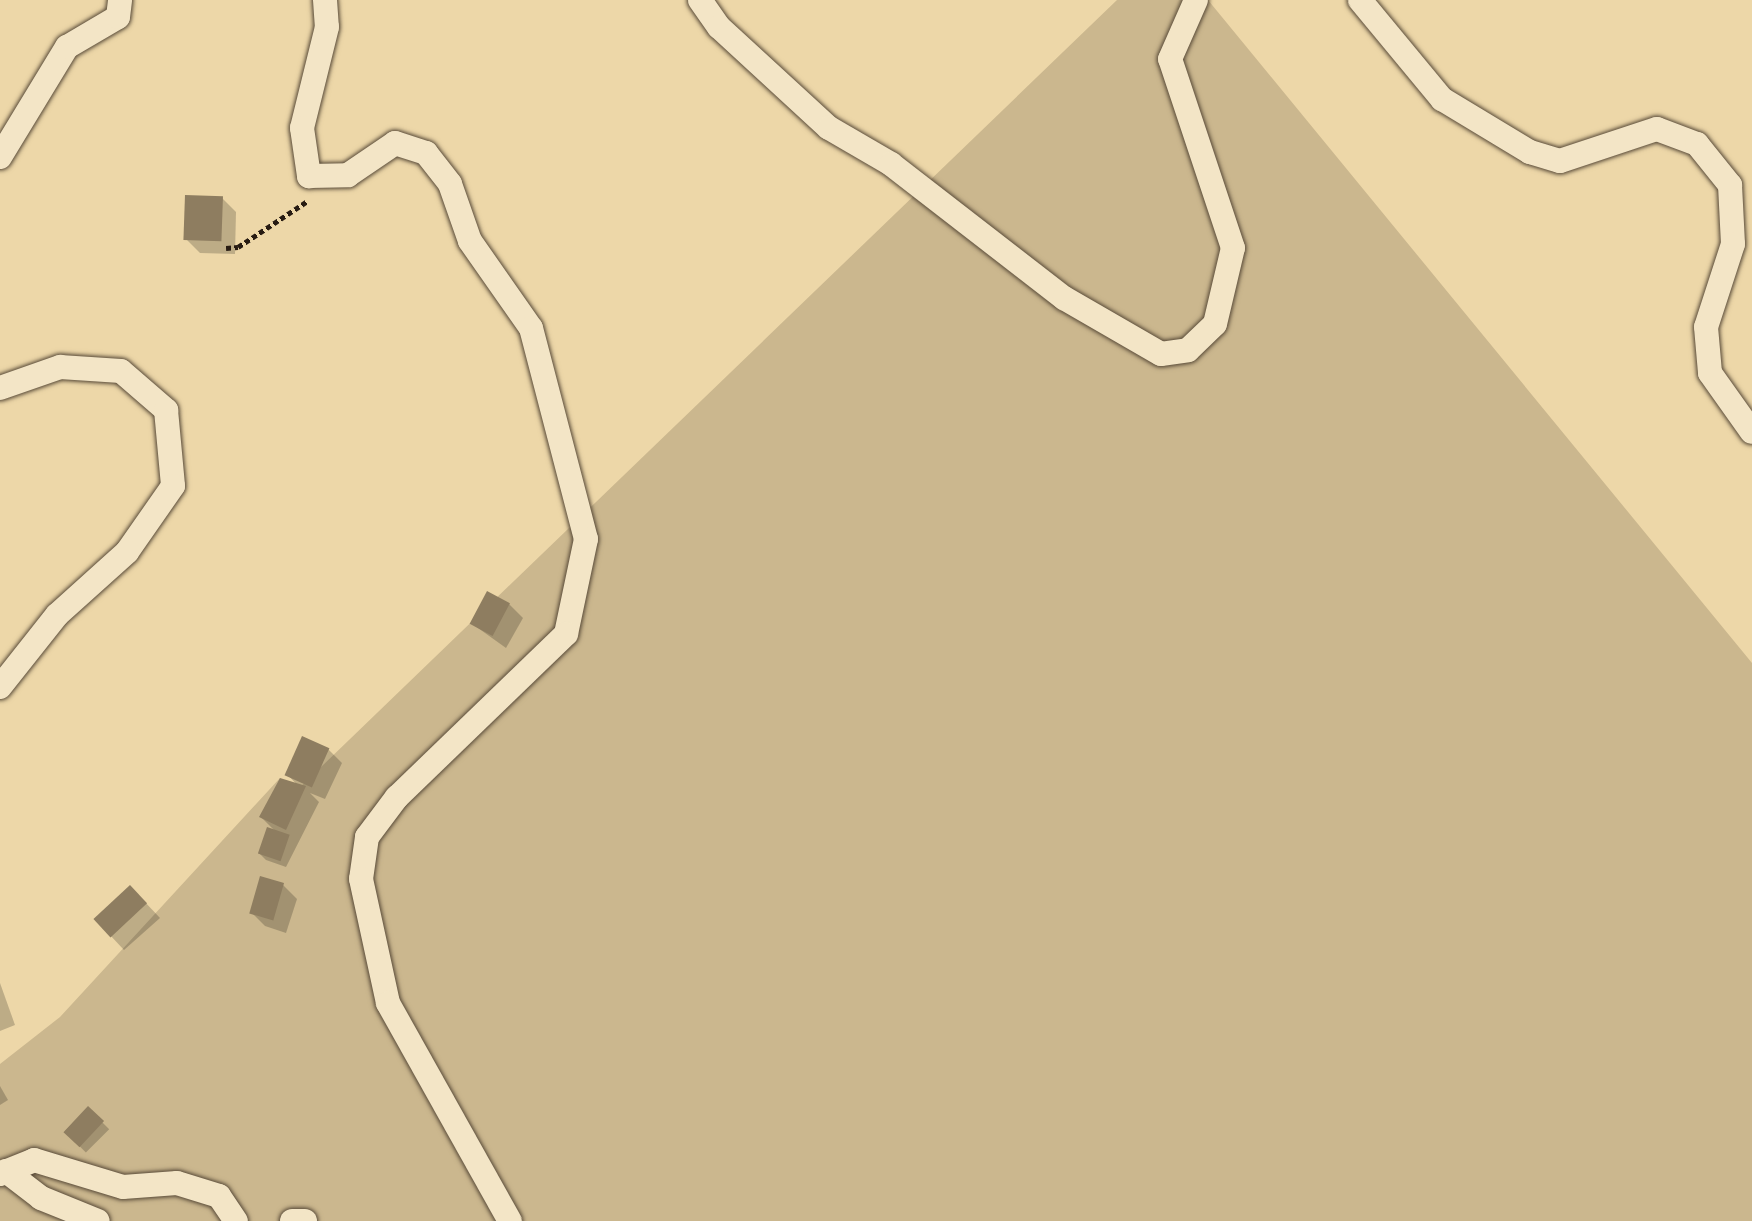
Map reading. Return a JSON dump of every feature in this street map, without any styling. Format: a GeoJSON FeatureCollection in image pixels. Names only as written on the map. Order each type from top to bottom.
{"type":"FeatureCollection","features":[{"type":"Feature","properties":{"kind":"street"},"geometry":{"type":"LineString","coordinates":[[0,157],[67,47],[118,16],[120,0]]}},
{"type":"Feature","properties":{"kind":"street"},"geometry":{"type":"LineString","coordinates":[[325,0],[327,27],[302,128],[309,176],[348,175],[395,143],[426,153],[450,184],[470,241],[531,328],[586,539],[565,634],[397,797],[367,837],[361,879],[388,1003],[510,1221]]}},
{"type":"Feature","properties":{"kind":"street"},"geometry":{"type":"LineString","coordinates":[[700,0],[719,27],[829,128],[891,164],[1064,298],[1161,354],[1188,350],[1215,324],[1233,248],[1170,59],[1196,0]]}},
{"type":"Feature","properties":{"kind":"street"},"geometry":{"type":"LineString","coordinates":[[1360,0],[1442,99],[1530,152],[1560,161],[1657,129],[1697,145],[1730,185],[1733,244],[1706,327],[1710,373],[1752,432]]}},
{"type":"Feature","properties":{"kind":"street"},"geometry":{"type":"LineString","coordinates":[[0,388],[60,367],[121,371],[166,410],[173,485],[127,552],[57,615],[0,687]]}},
{"type":"Feature","properties":{"kind":"street"},"geometry":{"type":"LineString","coordinates":[[3,1172],[34,1160],[123,1188],[177,1182],[219,1196],[236,1221]]}},
{"type":"Feature","properties":{"kind":"street"},"geometry":{"type":"LineString","coordinates":[[3,1172],[41,1198],[98,1221]]}},
{"type":"Feature","properties":{"kind":"street"},"geometry":{"type":"LineString","coordinates":[[292,1221],[305,1221]]}},
{"type":"Feature","properties":{"kind":"path"},"geometry":{"type":"LineString","coordinates":[[226,248],[238,247],[348,175]]}},
{"type":"Feature","properties":{"kind":"shaded area"},"geometry":{"type":"Polygon","coordinates":[[[1117,0],[1208,0],[1752,663],[1752,1221],[0,1221],[0,1064],[60,1017],[280,778],[294,793],[1117,0]]]}},
{"type":"Feature","properties":{"kind":"building"},"geometry":{"type":"Polygon","coordinates":[[[185,195],[223,196],[221,241],[183,240],[185,195]]]}},
{"type":"Feature","properties":{"kind":"building"},"geometry":{"type":"Polygon","coordinates":[[[487,591],[510,603],[493,636],[470,624],[487,591]]]}},
{"type":"Feature","properties":{"kind":"building"},"geometry":{"type":"Polygon","coordinates":[[[302,736],[329,748],[312,787],[285,775],[302,736]]]}},
{"type":"Feature","properties":{"kind":"building"},"geometry":{"type":"Polygon","coordinates":[[[280,778],[306,786],[286,830],[259,817],[280,778]]]}},
{"type":"Feature","properties":{"kind":"building"},"geometry":{"type":"Polygon","coordinates":[[[267,827],[290,835],[281,861],[258,853],[267,827]]]}},
{"type":"Feature","properties":{"kind":"building"},"geometry":{"type":"Polygon","coordinates":[[[260,876],[284,883],[273,920],[249,913],[260,876]]]}},
{"type":"Feature","properties":{"kind":"building"},"geometry":{"type":"Polygon","coordinates":[[[130,885],[147,903],[110,937],[93,919],[130,885]]]}},
{"type":"Feature","properties":{"kind":"building"},"geometry":{"type":"Polygon","coordinates":[[[88,1106],[104,1121],[80,1147],[63,1132],[88,1106]]]}}]}
